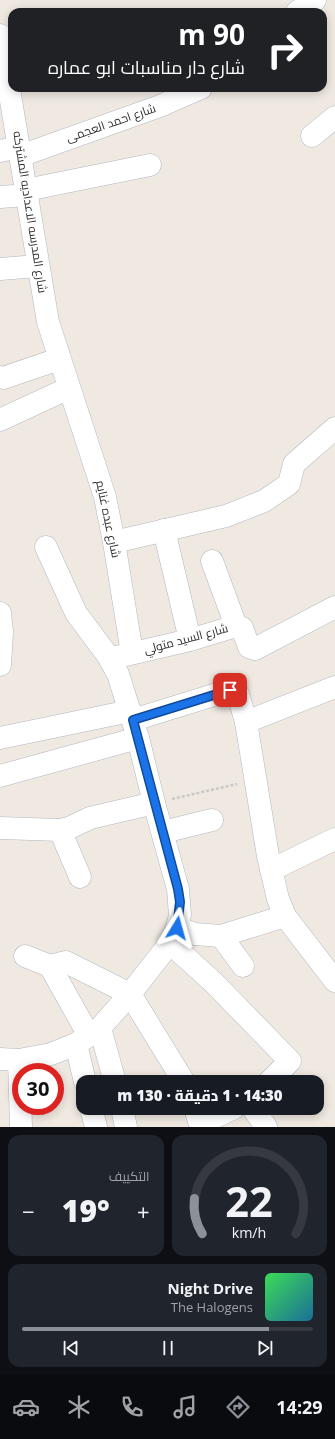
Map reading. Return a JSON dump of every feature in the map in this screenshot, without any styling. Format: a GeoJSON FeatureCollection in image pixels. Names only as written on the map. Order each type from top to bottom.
{"type":"FeatureCollection","features":[{"type":"Feature","properties":{"kind":"street"},"geometry":{"type":"LineString","coordinates":[[303,8],[315,0]]}},
{"type":"Feature","properties":{"kind":"street","name":"شارع المدرسه الاعداديه المشتركه"},"geometry":{"type":"LineString","coordinates":[[0,35],[5,92],[13,151],[26,193],[37,266],[48,322],[69,388]]}},
{"type":"Feature","properties":{"kind":"street","name":"شارع احمد العجمى"},"geometry":{"type":"LineString","coordinates":[[13,151],[160,106],[192,92]]}},
{"type":"Feature","properties":{"kind":"street"},"geometry":{"type":"LineString","coordinates":[[312,136],[335,116]]}},
{"type":"Feature","properties":{"kind":"street"},"geometry":{"type":"LineString","coordinates":[[0,196],[26,193],[150,165]]}},
{"type":"Feature","properties":{"kind":"street"},"geometry":{"type":"LineString","coordinates":[[0,269],[37,266]]}},
{"type":"Feature","properties":{"kind":"street"},"geometry":{"type":"LineString","coordinates":[[0,377],[6,377],[59,359]]}},
{"type":"Feature","properties":{"kind":"street"},"geometry":{"type":"LineString","coordinates":[[0,420],[69,388]]}},
{"type":"Feature","properties":{"kind":"street","name":"شارع عبده غنايم"},"geometry":{"type":"LineString","coordinates":[[69,388],[99,474],[114,542],[132,653]]}},
{"type":"Feature","properties":{"kind":"street"},"geometry":{"type":"LineString","coordinates":[[114,542],[226,516],[264,501],[288,484],[291,478],[292,468],[297,460],[335,428]]}},
{"type":"Feature","properties":{"kind":"street"},"geometry":{"type":"LineString","coordinates":[[164,530],[190,640]]}},
{"type":"Feature","properties":{"kind":"street"},"geometry":{"type":"LineString","coordinates":[[21,1127],[9,1059],[51,1054],[88,1036],[130,994],[173,936],[180,915],[179,895],[163,832],[154,803],[134,723],[118,674],[110,659],[76,613],[46,547]]}},
{"type":"Feature","properties":{"kind":"street"},"geometry":{"type":"LineString","coordinates":[[212,561],[236,626]]}},
{"type":"Feature","properties":{"kind":"street","name":"شارع السيد متولي"},"geometry":{"type":"LineString","coordinates":[[110,659],[190,640],[236,626],[242,628],[249,647],[255,649],[335,608]]}},
{"type":"Feature","properties":{"kind":"street"},"geometry":{"type":"LineString","coordinates":[[0,613],[2,632],[0,665]]}},
{"type":"Feature","properties":{"kind":"street"},"geometry":{"type":"LineString","coordinates":[[246,722],[335,687]]}},
{"type":"Feature","properties":{"kind":"street"},"geometry":{"type":"LineString","coordinates":[[0,776],[134,723],[230,690],[236,692],[240,697],[246,722],[271,870],[278,899],[285,916],[335,980]]}},
{"type":"Feature","properties":{"kind":"street"},"geometry":{"type":"LineString","coordinates":[[0,738],[134,723]]}},
{"type":"Feature","properties":{"kind":"street"},"geometry":{"type":"LineString","coordinates":[[0,828],[60,830],[69,828],[90,818],[154,803]]}},
{"type":"Feature","properties":{"kind":"street"},"geometry":{"type":"LineString","coordinates":[[163,832],[212,820]]}},
{"type":"Feature","properties":{"kind":"street"},"geometry":{"type":"LineString","coordinates":[[60,830],[80,877]]}},
{"type":"Feature","properties":{"kind":"street"},"geometry":{"type":"LineString","coordinates":[[271,870],[335,839]]}},
{"type":"Feature","properties":{"kind":"street"},"geometry":{"type":"LineString","coordinates":[[173,936],[195,934],[221,936],[285,916]]}},
{"type":"Feature","properties":{"kind":"street"},"geometry":{"type":"LineString","coordinates":[[173,936],[213,982],[290,1061],[276,1075]]}},
{"type":"Feature","properties":{"kind":"street"},"geometry":{"type":"LineString","coordinates":[[221,936],[243,966]]}},
{"type":"Feature","properties":{"kind":"street"},"geometry":{"type":"LineString","coordinates":[[25,956],[50,966],[66,962],[130,994],[180,1075]]}},
{"type":"Feature","properties":{"kind":"street"},"geometry":{"type":"LineString","coordinates":[[50,966],[111,1075]]}},
{"type":"Feature","properties":{"kind":"street"},"geometry":{"type":"LineString","coordinates":[[85,1075],[88,1036]]}},
{"type":"Feature","properties":{"kind":"street"},"geometry":{"type":"LineString","coordinates":[[93,1115],[96,1127]]}},
{"type":"Feature","properties":{"kind":"street"},"geometry":{"type":"LineString","coordinates":[[123,1115],[126,1127]]}},
{"type":"Feature","properties":{"kind":"street"},"geometry":{"type":"LineString","coordinates":[[198,1115],[201,1122],[206,1122],[220,1115]]}},
{"type":"Feature","properties":{"kind":"street"},"geometry":{"type":"LineString","coordinates":[[258,1115],[266,1127]]}},
{"type":"Feature","properties":{"kind":"path"},"geometry":{"type":"LineString","coordinates":[[154,803],[256,780]]}},
{"type":"Feature","properties":{"kind":"route"},"geometry":{"type":"LineString","coordinates":[[177,928],[180,915],[178,889],[133,720],[230,690]]}}]}
